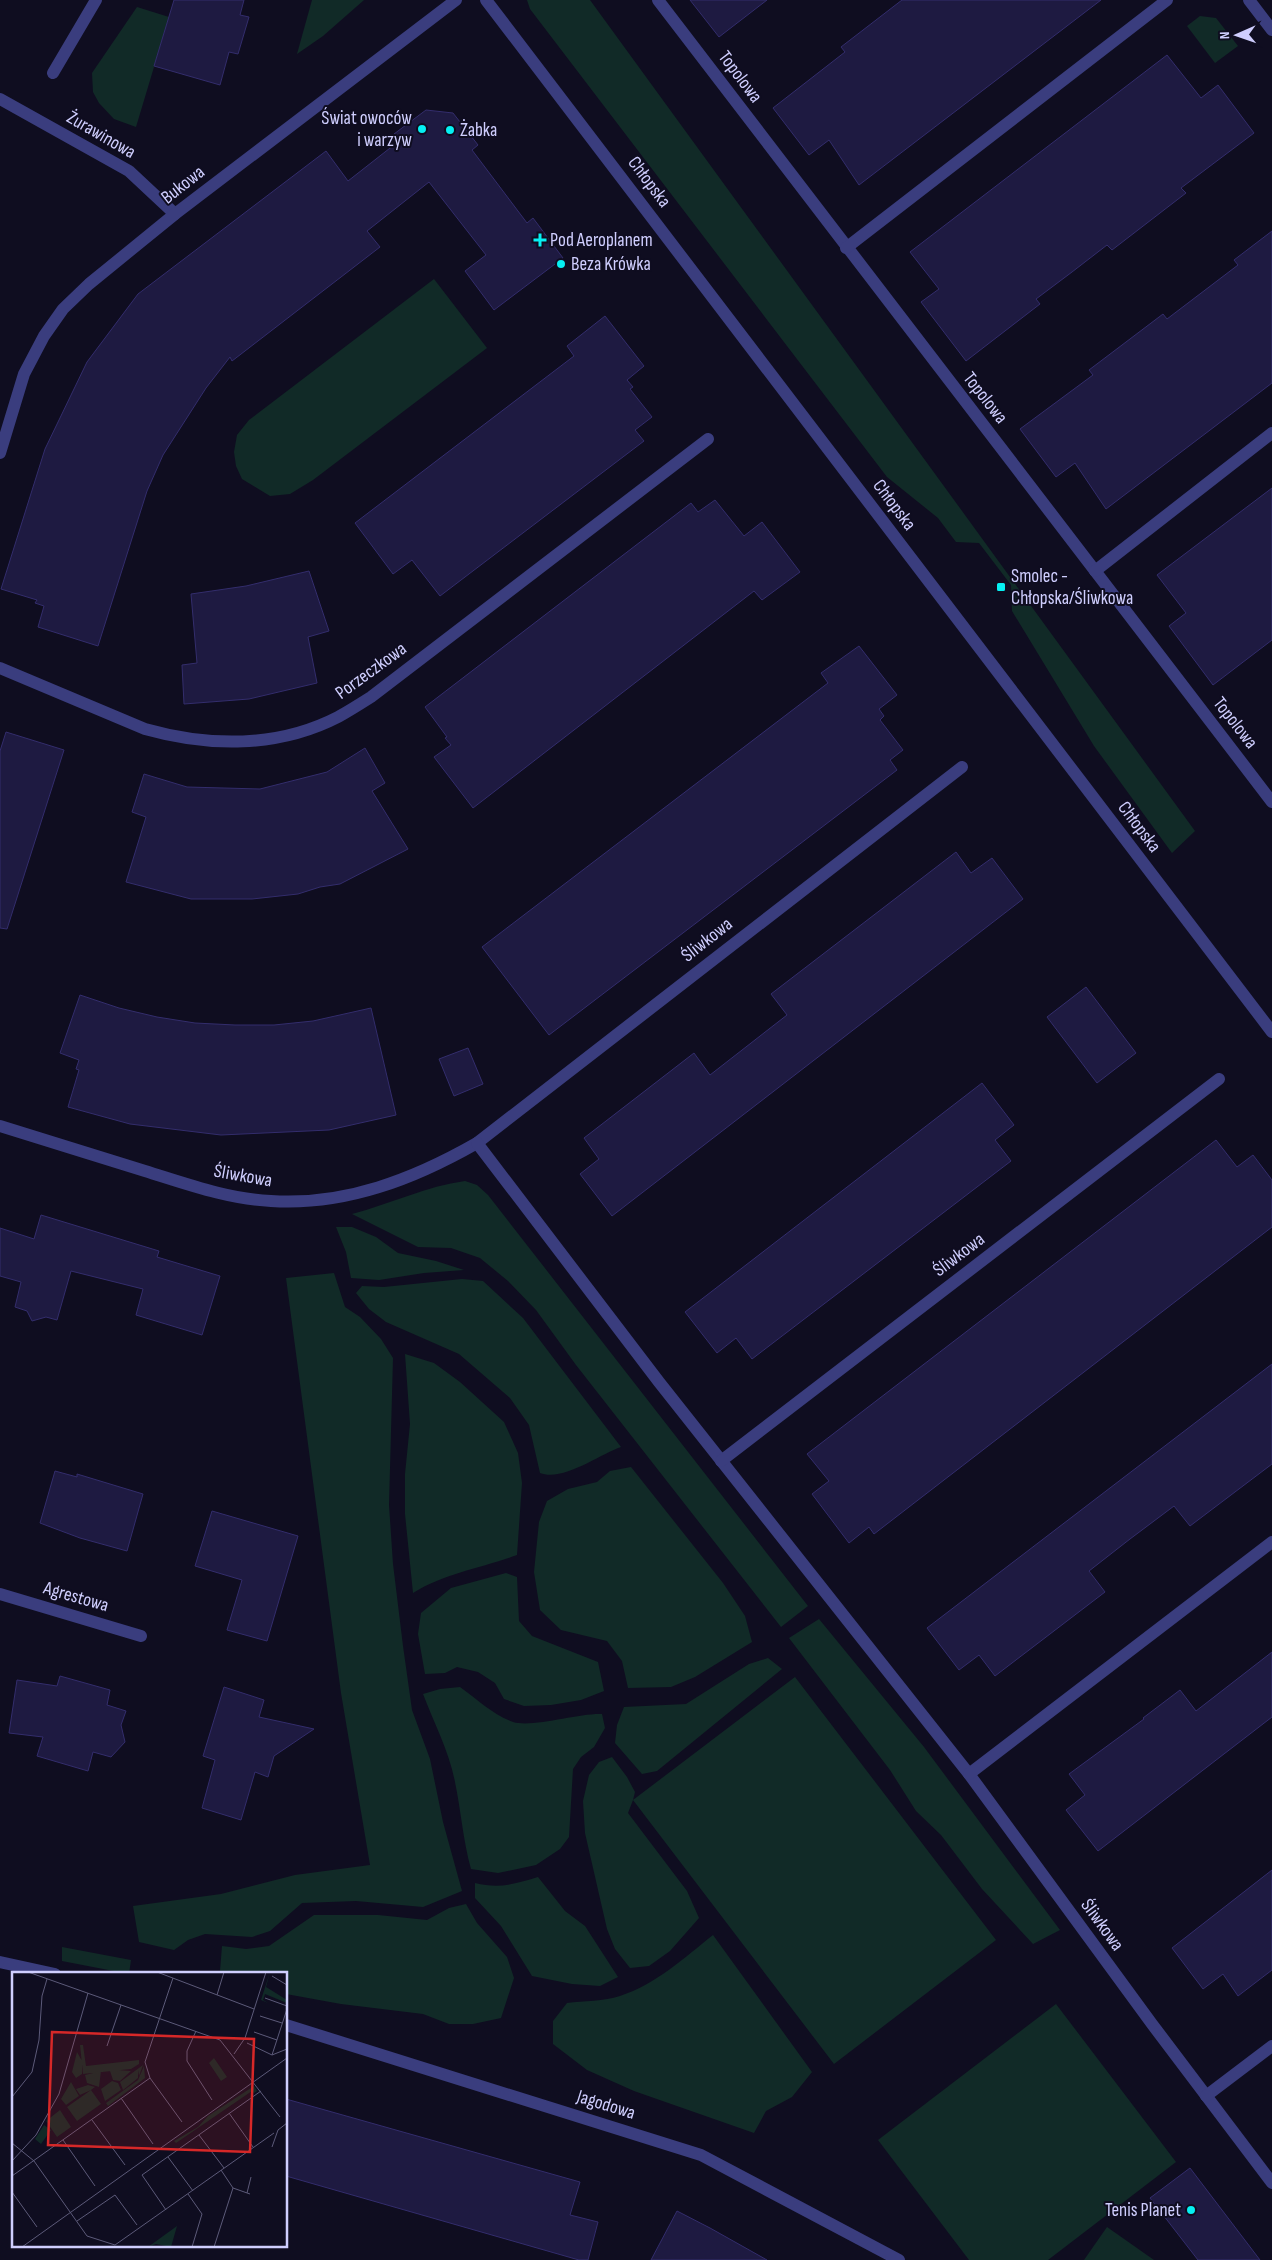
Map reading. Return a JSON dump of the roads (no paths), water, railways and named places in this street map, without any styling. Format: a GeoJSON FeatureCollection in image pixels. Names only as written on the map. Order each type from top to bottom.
{"type":"FeatureCollection","features":[{"type":"Feature","properties":{"kind":"street"},"geometry":{"type":"LineString","coordinates":[[53,74],[96,0]]}},
{"type":"Feature","properties":{"kind":"street","name":"Bukowa"},"geometry":{"type":"LineString","coordinates":[[0,453],[24,374],[44,336],[63,309],[89,284],[176,214],[456,0]]}},
{"type":"Feature","properties":{"kind":"street","name":"Chłopska"},"geometry":{"type":"LineString","coordinates":[[486,0],[1272,1032]]}},
{"type":"Feature","properties":{"kind":"street","name":"Topolowa"},"geometry":{"type":"LineString","coordinates":[[658,0],[1272,802]]}},
{"type":"Feature","properties":{"kind":"street"},"geometry":{"type":"LineString","coordinates":[[846,248],[1167,0]]}},
{"type":"Feature","properties":{"kind":"street"},"geometry":{"type":"LineString","coordinates":[[1249,0],[1272,30]]}},
{"type":"Feature","properties":{"kind":"street","name":"Żurawinowa"},"geometry":{"type":"LineString","coordinates":[[0,99],[129,171],[176,214]]}},
{"type":"Feature","properties":{"kind":"street"},"geometry":{"type":"LineString","coordinates":[[1095,572],[1272,433]]}},
{"type":"Feature","properties":{"kind":"street","name":"Porzeczkowa"},"geometry":{"type":"LineString","coordinates":[[0,668],[145,729],[165,735],[219,743],[280,738],[307,730],[338,717],[371,697],[708,439]]}},
{"type":"Feature","properties":{"kind":"street","name":"Śliwkowa"},"geometry":{"type":"LineString","coordinates":[[0,1126],[230,1196],[273,1202],[344,1196],[390,1184],[418,1174],[477,1143],[962,768]]}},
{"type":"Feature","properties":{"kind":"street","name":"Śliwkowa"},"geometry":{"type":"LineString","coordinates":[[721,1461],[1219,1080]]}},
{"type":"Feature","properties":{"kind":"street","name":"Śliwkowa"},"geometry":{"type":"LineString","coordinates":[[477,1143],[721,1461],[969,1774],[1272,2183]]}},
{"type":"Feature","properties":{"kind":"street"},"geometry":{"type":"LineString","coordinates":[[969,1774],[1272,1542]]}},
{"type":"Feature","properties":{"kind":"street","name":"Agrestowa"},"geometry":{"type":"LineString","coordinates":[[0,1594],[141,1636]]}},
{"type":"Feature","properties":{"kind":"street"},"geometry":{"type":"LineString","coordinates":[[0,1962],[47,1972]]}},
{"type":"Feature","properties":{"kind":"street","name":"Jagodowa"},"geometry":{"type":"LineString","coordinates":[[288,2026],[701,2155],[899,2260]]}},
{"type":"Feature","properties":{"kind":"street"},"geometry":{"type":"LineString","coordinates":[[1206,2096],[1272,2046]]}},
{"type":"Feature","properties":{"kind":"place","name":"Świat owoców i warzyw"},"geometry":{"type":"Point","coordinates":[422,129]}},
{"type":"Feature","properties":{"kind":"place","name":"Żabka"},"geometry":{"type":"Point","coordinates":[450,130]}},
{"type":"Feature","properties":{"kind":"place","name":"Pod Aeroplanem"},"geometry":{"type":"Point","coordinates":[540,240]}},
{"type":"Feature","properties":{"kind":"place","name":"Beza Krówka"},"geometry":{"type":"Point","coordinates":[561,264]}},
{"type":"Feature","properties":{"kind":"place","name":"Smolec - Chłopska/Śliwkowa"},"geometry":{"type":"Point","coordinates":[1001,587]}},
{"type":"Feature","properties":{"kind":"place","name":"Tenis Planet"},"geometry":{"type":"Point","coordinates":[1191,2210]}}]}
